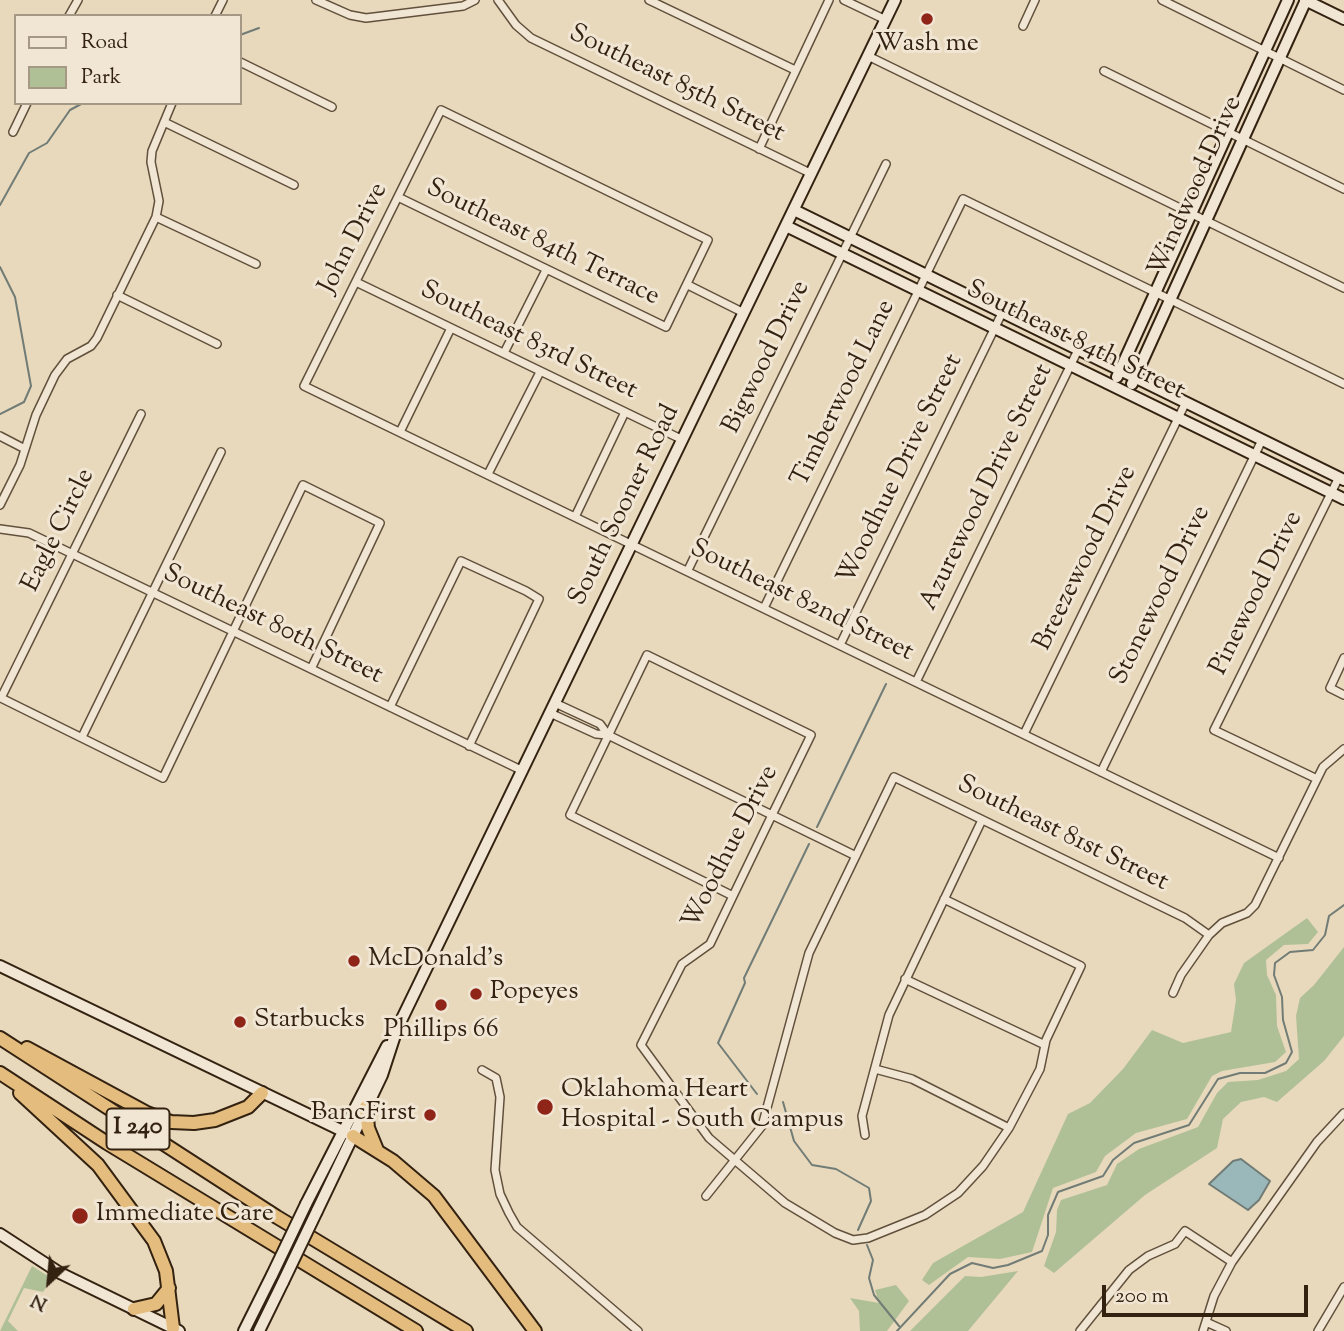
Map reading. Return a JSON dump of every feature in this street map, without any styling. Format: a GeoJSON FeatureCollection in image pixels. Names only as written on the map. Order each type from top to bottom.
{"type":"FeatureCollection","features":[{"type":"Feature","properties":{"kind":"highway"},"geometry":{"type":"LineString","coordinates":[[0,1036],[147,1113],[171,1122],[205,1123],[227,1117],[248,1107],[262,1093]]}},
{"type":"Feature","properties":{"kind":"highway","name":"I 240"},"geometry":{"type":"LineString","coordinates":[[0,1036],[266,1210],[466,1331]]}},
{"type":"Feature","properties":{"kind":"highway"},"geometry":{"type":"LineString","coordinates":[[0,1073],[79,1146],[115,1185],[154,1241],[166,1271],[176,1329]]}},
{"type":"Feature","properties":{"kind":"highway","name":"I 240"},"geometry":{"type":"LineString","coordinates":[[0,1073],[197,1199],[416,1331]]}},
{"type":"Feature","properties":{"kind":"highway"},"geometry":{"type":"LineString","coordinates":[[366,1107],[368,1128],[377,1150]]}},
{"type":"Feature","properties":{"kind":"highway"},"geometry":{"type":"LineString","coordinates":[[347,1133],[377,1150],[424,1186],[443,1206],[535,1331]]}},
{"type":"Feature","properties":{"kind":"highway"},"geometry":{"type":"LineString","coordinates":[[134,1309],[156,1304],[169,1288]]}},
{"type":"Feature","properties":{"kind":"street"},"geometry":{"type":"LineString","coordinates":[[316,0],[357,17],[463,6],[475,0]]}},
{"type":"Feature","properties":{"kind":"street","name":"Southeast 85th Street"},"geometry":{"type":"LineString","coordinates":[[498,0],[516,25],[531,38],[812,174]]}},
{"type":"Feature","properties":{"kind":"street"},"geometry":{"type":"LineString","coordinates":[[649,0],[795,70]]}},
{"type":"Feature","properties":{"kind":"street"},"geometry":{"type":"LineString","coordinates":[[759,149],[829,0]]}},
{"type":"Feature","properties":{"kind":"street"},"geometry":{"type":"LineString","coordinates":[[844,0],[886,20]]}},
{"type":"Feature","properties":{"kind":"street","name":"South Sooner Road"},"geometry":{"type":"LineString","coordinates":[[244,1331],[306,1204],[347,1133],[895,0]]}},
{"type":"Feature","properties":{"kind":"street"},"geometry":{"type":"LineString","coordinates":[[1023,26],[1035,0]]}},
{"type":"Feature","properties":{"kind":"street"},"geometry":{"type":"LineString","coordinates":[[1161,0],[1344,90]]}},
{"type":"Feature","properties":{"kind":"street","name":"Windwood Drive"},"geometry":{"type":"LineString","coordinates":[[1113,386],[1288,0]]}},
{"type":"Feature","properties":{"kind":"street"},"geometry":{"type":"LineString","coordinates":[[1306,0],[1344,19]]}},
{"type":"Feature","properties":{"kind":"street","name":"Windwood Drive"},"geometry":{"type":"LineString","coordinates":[[1128,393],[1306,0]]}},
{"type":"Feature","properties":{"kind":"street"},"geometry":{"type":"LineString","coordinates":[[868,57],[1344,288]]}},
{"type":"Feature","properties":{"kind":"street"},"geometry":{"type":"LineString","coordinates":[[242,63],[332,107]]}},
{"type":"Feature","properties":{"kind":"street"},"geometry":{"type":"LineString","coordinates":[[1104,71],[1344,189]]}},
{"type":"Feature","properties":{"kind":"street"},"geometry":{"type":"LineString","coordinates":[[13,132],[26,105]]}},
{"type":"Feature","properties":{"kind":"street"},"geometry":{"type":"LineString","coordinates":[[0,505],[25,450],[36,415],[60,366],[91,346],[156,217],[159,201],[151,162],[171,105]]}},
{"type":"Feature","properties":{"kind":"street","name":"John Drive"},"geometry":{"type":"LineString","coordinates":[[304,386],[374,241],[400,198],[441,110],[708,240],[688,285]]}},
{"type":"Feature","properties":{"kind":"street"},"geometry":{"type":"LineString","coordinates":[[164,122],[294,185]]}},
{"type":"Feature","properties":{"kind":"street","name":"Bigwood Drive"},"geometry":{"type":"LineString","coordinates":[[688,570],[886,164]]}},
{"type":"Feature","properties":{"kind":"street","name":"Southeast 84th Terrace"},"geometry":{"type":"LineString","coordinates":[[400,198],[666,327],[688,285],[744,313]]}},
{"type":"Feature","properties":{"kind":"street","name":"Timberwood Lane"},"geometry":{"type":"LineString","coordinates":[[764,608],[963,199],[1155,293]]}},
{"type":"Feature","properties":{"kind":"street","name":"Southeast 84th Street"},"geometry":{"type":"LineString","coordinates":[[794,210],[1341,479]]}},
{"type":"Feature","properties":{"kind":"street"},"geometry":{"type":"LineString","coordinates":[[156,217],[256,264]]}},
{"type":"Feature","properties":{"kind":"street","name":"Southeast 84th Street"},"geometry":{"type":"LineString","coordinates":[[786,226],[1344,499]]}},
{"type":"Feature","properties":{"kind":"street"},"geometry":{"type":"LineString","coordinates":[[504,353],[546,270]]}},
{"type":"Feature","properties":{"kind":"street","name":"Southeast 83rd Street"},"geometry":{"type":"LineString","coordinates":[[356,282],[683,440]]}},
{"type":"Feature","properties":{"kind":"street"},"geometry":{"type":"LineString","coordinates":[[1155,293],[1344,384]]}},
{"type":"Feature","properties":{"kind":"street"},"geometry":{"type":"LineString","coordinates":[[117,295],[218,344]]}},
{"type":"Feature","properties":{"kind":"street","name":"Woodhue Drive Street"},"geometry":{"type":"LineString","coordinates":[[840,645],[1002,313]]}},
{"type":"Feature","properties":{"kind":"street"},"geometry":{"type":"LineString","coordinates":[[400,432],[451,328]]}},
{"type":"Feature","properties":{"kind":"street","name":"Azurewood Drive Street"},"geometry":{"type":"LineString","coordinates":[[916,682],[1078,350]]}},
{"type":"Feature","properties":{"kind":"street"},"geometry":{"type":"LineString","coordinates":[[488,474],[540,372]]}},
{"type":"Feature","properties":{"kind":"street","name":"Southeast 82nd Street"},"geometry":{"type":"LineString","coordinates":[[304,386],[1279,858]]}},
{"type":"Feature","properties":{"kind":"street","name":"Breezewood Drive"},"geometry":{"type":"LineString","coordinates":[[1024,734],[1186,402]]}},
{"type":"Feature","properties":{"kind":"street"},"geometry":{"type":"LineString","coordinates":[[575,517],[625,412]]}},
{"type":"Feature","properties":{"kind":"street","name":"Eagle Circle"},"geometry":{"type":"LineString","coordinates":[[82,737],[1,698],[141,414]]}},
{"type":"Feature","properties":{"kind":"street"},"geometry":{"type":"LineString","coordinates":[[0,436],[25,450]]}},
{"type":"Feature","properties":{"kind":"street","name":"Stonewood Drive"},"geometry":{"type":"LineString","coordinates":[[1101,772],[1262,440]]}},
{"type":"Feature","properties":{"kind":"street"},"geometry":{"type":"LineString","coordinates":[[221,452],[82,737],[163,778],[303,485],[380,523],[311,668]]}},
{"type":"Feature","properties":{"kind":"street","name":"Pinewood Drive"},"geometry":{"type":"LineString","coordinates":[[1317,779],[1214,730],[1331,493],[1341,479]]}},
{"type":"Feature","properties":{"kind":"street","name":"Southeast 80th Street"},"geometry":{"type":"LineString","coordinates":[[0,529],[29,533],[523,771]]}},
{"type":"Feature","properties":{"kind":"street"},"geometry":{"type":"LineString","coordinates":[[390,707],[461,561],[539,599],[469,746]]}},
{"type":"Feature","properties":{"kind":"street","name":"Woodhue Drive"},"geometry":{"type":"LineString","coordinates":[[608,735],[647,655],[811,735],[710,944],[682,964],[641,1045],[702,1132],[736,1161]]}},
{"type":"Feature","properties":{"kind":"street"},"geometry":{"type":"LineString","coordinates":[[1344,658],[1330,688],[1344,695]]}},
{"type":"Feature","properties":{"kind":"street"},"geometry":{"type":"LineString","coordinates":[[553,708],[596,734],[608,735],[856,856],[809,953],[762,1126],[706,1196]]}},
{"type":"Feature","properties":{"kind":"street"},"geometry":{"type":"LineString","coordinates":[[608,735],[570,815],[733,896]]}},
{"type":"Feature","properties":{"kind":"street"},"geometry":{"type":"LineString","coordinates":[[1173,993],[1181,975],[1209,935],[1227,921],[1252,909],[1317,779],[1327,762],[1344,749]]}},
{"type":"Feature","properties":{"kind":"street","name":"Southeast 81st Street"},"geometry":{"type":"LineString","coordinates":[[856,856],[894,777],[1185,918],[1209,935]]}},
{"type":"Feature","properties":{"kind":"street"},"geometry":{"type":"LineString","coordinates":[[865,1135],[862,1116],[890,1015],[982,820]]}},
{"type":"Feature","properties":{"kind":"street"},"geometry":{"type":"LineString","coordinates":[[736,1161],[785,1203],[835,1233],[853,1240],[877,1235],[925,1215],[958,1193],[989,1160],[1040,1069],[1045,1045],[1081,966],[944,899]]}},
{"type":"Feature","properties":{"kind":"street"},"geometry":{"type":"LineString","coordinates":[[0,966],[347,1133]]}},
{"type":"Feature","properties":{"kind":"street"},"geometry":{"type":"LineString","coordinates":[[905,979],[1045,1045]]}},
{"type":"Feature","properties":{"kind":"street","name":"South Sooner Road"},"geometry":{"type":"LineString","coordinates":[[259,1331],[317,1212],[347,1133],[366,1107],[382,1076],[396,1032]]}},
{"type":"Feature","properties":{"kind":"street"},"geometry":{"type":"LineString","coordinates":[[875,1069],[912,1079],[1009,1128]]}},
{"type":"Feature","properties":{"kind":"street"},"geometry":{"type":"LineString","coordinates":[[482,1070],[496,1078],[500,1097],[495,1170],[500,1194],[517,1227],[638,1331]]}},
{"type":"Feature","properties":{"kind":"street"},"geometry":{"type":"LineString","coordinates":[[1203,1331],[1214,1296],[1232,1262],[1317,1142],[1344,1113]]}},
{"type":"Feature","properties":{"kind":"street"},"geometry":{"type":"LineString","coordinates":[[1080,1331],[1129,1270],[1148,1255],[1175,1244],[1185,1231],[1232,1262]]}},
{"type":"Feature","properties":{"kind":"street"},"geometry":{"type":"LineString","coordinates":[[0,1234],[42,1263],[176,1329]]}},
{"type":"Feature","properties":{"kind":"street"},"geometry":{"type":"LineString","coordinates":[[1318,1331],[1344,1287]]}},
{"type":"Feature","properties":{"kind":"street"},"geometry":{"type":"LineString","coordinates":[[1206,1322],[1226,1331]]}},
{"type":"Feature","properties":{"kind":"green space"},"geometry":{"type":"Polygon","coordinates":[[[1307,918],[1318,932],[1308,944],[1284,945],[1266,960],[1267,975],[1276,995],[1277,1026],[1286,1052],[1275,1062],[1222,1071],[1212,1076],[1187,1119],[1136,1133],[1105,1156],[1096,1172],[1053,1188],[1032,1252],[1000,1259],[968,1257],[929,1285],[922,1280],[933,1263],[1023,1212],[1068,1114],[1090,1103],[1123,1069],[1152,1030],[1183,1043],[1231,1032],[1236,1000],[1234,984],[1244,963],[1307,918]]]}},
{"type":"Feature","properties":{"kind":"green space"},"geometry":{"type":"Polygon","coordinates":[[[1344,947],[1344,1036],[1324,1061],[1277,1102],[1264,1097],[1241,1102],[1223,1119],[1217,1148],[1145,1195],[1054,1273],[1044,1266],[1056,1232],[1057,1210],[1061,1200],[1107,1185],[1117,1164],[1139,1149],[1198,1127],[1217,1093],[1228,1082],[1258,1080],[1286,1071],[1299,1059],[1296,1016],[1300,998],[1314,985],[1344,947]]]}},
{"type":"Feature","properties":{"kind":"green space"},"geometry":{"type":"Polygon","coordinates":[[[32,1266],[48,1276],[49,1283],[43,1292],[24,1288],[8,1321],[18,1331],[0,1331],[32,1266]]]}},
{"type":"Feature","properties":{"kind":"green space"},"geometry":{"type":"Polygon","coordinates":[[[1018,1271],[968,1331],[910,1331],[965,1276],[981,1277],[1018,1271]]]}},
{"type":"Feature","properties":{"kind":"green space"},"geometry":{"type":"Polygon","coordinates":[[[896,1285],[909,1301],[887,1331],[860,1331],[859,1311],[850,1298],[879,1303],[875,1290],[896,1285]]]}},
{"type":"Feature","properties":{"kind":"water"},"geometry":{"type":"Polygon","coordinates":[[[1241,1159],[1270,1181],[1259,1200],[1248,1210],[1209,1184],[1233,1161],[1241,1159]]]}},
{"type":"Feature","properties":{"kind":"waterway"},"geometry":{"type":"LineString","coordinates":[[242,34],[259,28]]}},
{"type":"Feature","properties":{"kind":"waterway"},"geometry":{"type":"LineString","coordinates":[[0,205],[29,153],[47,143],[70,110],[79,105]]}},
{"type":"Feature","properties":{"kind":"waterway"},"geometry":{"type":"LineString","coordinates":[[0,267],[15,297],[31,386],[24,402],[0,414]]}},
{"type":"Feature","properties":{"kind":"waterway"},"geometry":{"type":"LineString","coordinates":[[817,827],[886,684]]}},
{"type":"Feature","properties":{"kind":"waterway"},"geometry":{"type":"LineString","coordinates":[[757,1094],[718,1043],[745,983],[744,978],[809,844]]}},
{"type":"Feature","properties":{"kind":"waterway"},"geometry":{"type":"LineString","coordinates":[[897,1331],[950,1274],[972,1263],[993,1268],[1042,1251],[1048,1235],[1048,1215],[1058,1192],[1103,1176],[1113,1160],[1134,1143],[1189,1125],[1218,1079],[1240,1073],[1265,1073],[1286,1063],[1292,1052],[1283,1020],[1282,997],[1274,975],[1275,963],[1290,952],[1313,950],[1325,935],[1329,916],[1344,905]]}},
{"type":"Feature","properties":{"kind":"waterway"},"geometry":{"type":"LineString","coordinates":[[783,1102],[794,1141],[812,1165],[836,1169],[869,1188],[871,1201],[858,1230]]}},
{"type":"Feature","properties":{"kind":"waterway"},"geometry":{"type":"LineString","coordinates":[[867,1245],[873,1260],[869,1278],[874,1295],[899,1326]]}},
{"type":"Feature","properties":{"kind":"place","name":"Wash me"},"geometry":{"type":"Point","coordinates":[927,19]}},
{"type":"Feature","properties":{"kind":"place","name":"McDonald's"},"geometry":{"type":"Point","coordinates":[354,961]}},
{"type":"Feature","properties":{"kind":"place","name":"Popeyes"},"geometry":{"type":"Point","coordinates":[476,994]}},
{"type":"Feature","properties":{"kind":"place","name":"Phillips 66"},"geometry":{"type":"Point","coordinates":[441,1005]}},
{"type":"Feature","properties":{"kind":"place","name":"Starbucks"},"geometry":{"type":"Point","coordinates":[240,1022]}},
{"type":"Feature","properties":{"kind":"place","name":"Oklahoma Heart Hospital - South Campus"},"geometry":{"type":"Point","coordinates":[545,1107]}},
{"type":"Feature","properties":{"kind":"place","name":"BancFirst"},"geometry":{"type":"Point","coordinates":[430,1115]}},
{"type":"Feature","properties":{"kind":"place","name":"Immediate Care"},"geometry":{"type":"Point","coordinates":[80,1216]}}]}
